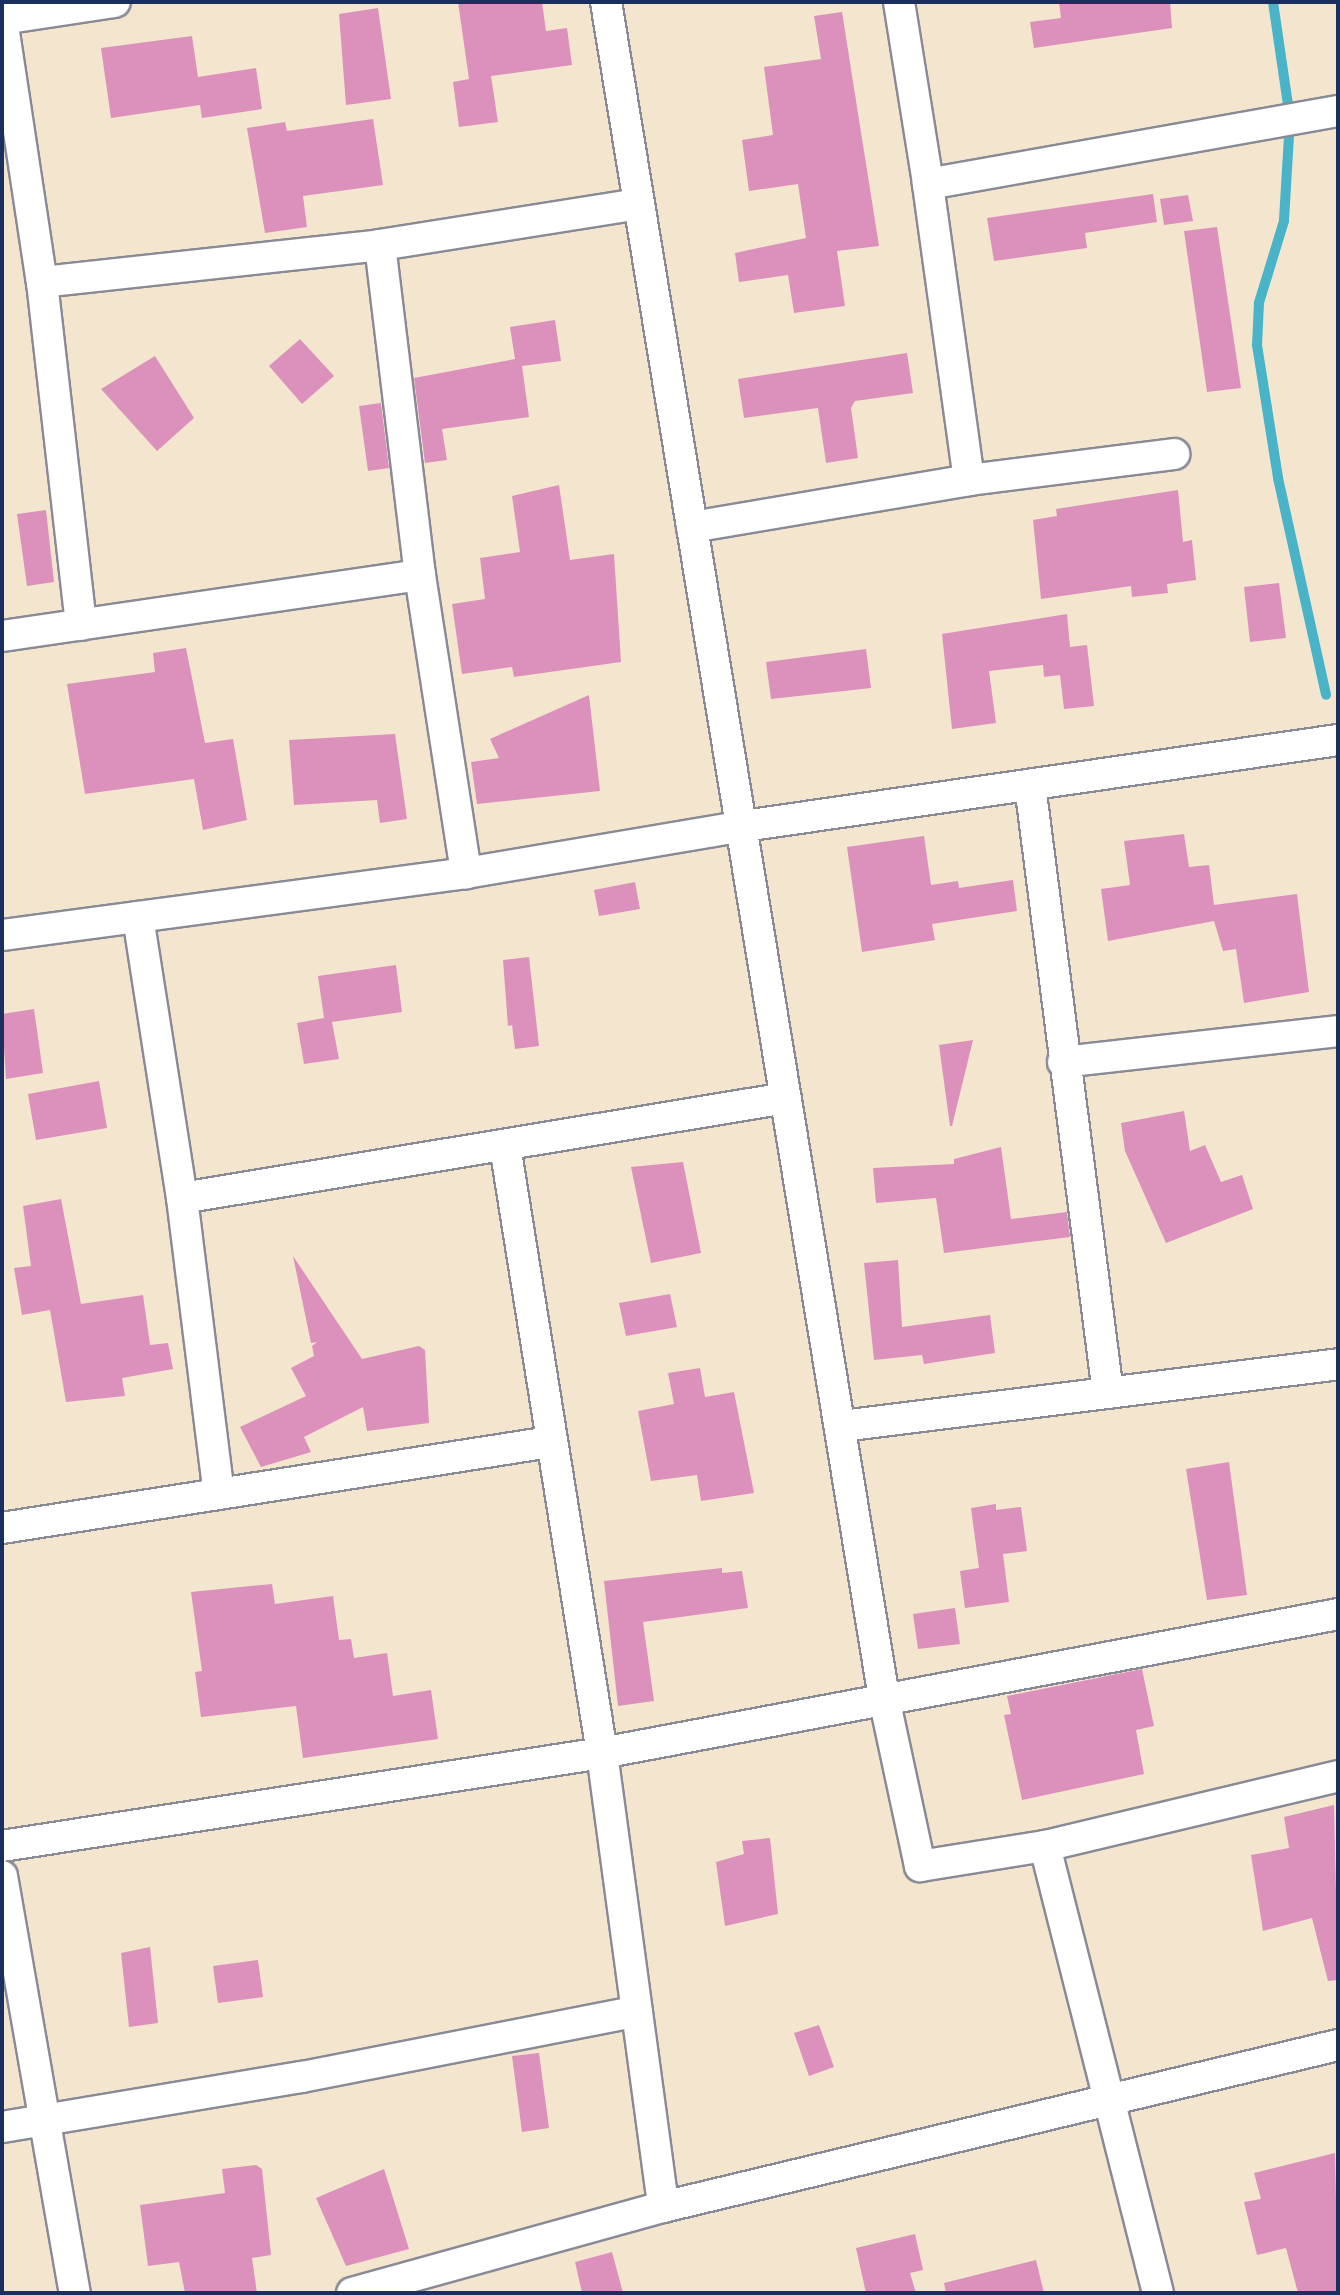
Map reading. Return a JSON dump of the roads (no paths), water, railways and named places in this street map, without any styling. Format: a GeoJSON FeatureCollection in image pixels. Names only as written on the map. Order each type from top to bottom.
{"type":"FeatureCollection","features":[{"type":"Feature","properties":{"kind":"street"},"geometry":{"type":"LineString","coordinates":[[81,625],[42,282],[2,19],[115,2]]}},
{"type":"Feature","properties":{"kind":"street"},"geometry":{"type":"LineString","coordinates":[[606,2],[744,826],[884,1698],[920,1866],[1045,1846],[1338,1776]]}},
{"type":"Feature","properties":{"kind":"street"},"geometry":{"type":"LineString","coordinates":[[899,2],[969,480]]}},
{"type":"Feature","properties":{"kind":"street"},"geometry":{"type":"LineString","coordinates":[[928,184],[1338,111]]}},
{"type":"Feature","properties":{"kind":"street"},"geometry":{"type":"LineString","coordinates":[[42,282],[380,245],[639,204]]}},
{"type":"Feature","properties":{"kind":"street"},"geometry":{"type":"LineString","coordinates":[[380,245],[420,575],[466,873]]}},
{"type":"Feature","properties":{"kind":"street"},"geometry":{"type":"LineString","coordinates":[[692,527],[969,480],[1174,454]]}},
{"type":"Feature","properties":{"kind":"street"},"geometry":{"type":"LineString","coordinates":[[2,636],[420,575]]}},
{"type":"Feature","properties":{"kind":"street"},"geometry":{"type":"LineString","coordinates":[[2,935],[466,873],[744,826],[1338,740]]}},
{"type":"Feature","properties":{"kind":"street"},"geometry":{"type":"LineString","coordinates":[[1030,785],[1063,1062],[1108,1393]]}},
{"type":"Feature","properties":{"kind":"street"},"geometry":{"type":"LineString","coordinates":[[138,917],[182,1198],[219,1494]]}},
{"type":"Feature","properties":{"kind":"street"},"geometry":{"type":"LineString","coordinates":[[1063,1062],[1338,1031]]}},
{"type":"Feature","properties":{"kind":"street"},"geometry":{"type":"LineString","coordinates":[[182,1198],[786,1098]]}},
{"type":"Feature","properties":{"kind":"street"},"geometry":{"type":"LineString","coordinates":[[505,1146],[602,1753],[663,2207]]}},
{"type":"Feature","properties":{"kind":"street"},"geometry":{"type":"LineString","coordinates":[[842,1426],[1338,1364]]}},
{"type":"Feature","properties":{"kind":"street"},"geometry":{"type":"LineString","coordinates":[[2,1528],[550,1442]]}},
{"type":"Feature","properties":{"kind":"street"},"geometry":{"type":"LineString","coordinates":[[2,1846],[602,1753],[1338,1614]]}},
{"type":"Feature","properties":{"kind":"street"},"geometry":{"type":"LineString","coordinates":[[1045,1846],[1113,2100],[1158,2293]]}},
{"type":"Feature","properties":{"kind":"street"},"geometry":{"type":"LineString","coordinates":[[2,1876],[48,2119],[75,2293]]}},
{"type":"Feature","properties":{"kind":"street"},"geometry":{"type":"LineString","coordinates":[[2,2127],[302,2077],[637,2011]]}},
{"type":"Feature","properties":{"kind":"street"},"geometry":{"type":"LineString","coordinates":[[352,2293],[447,2280],[663,2207],[1338,2045]]}},
{"type":"Feature","properties":{"kind":"waterway"},"geometry":{"type":"LineString","coordinates":[[1273,2],[1290,119],[1284,221],[1259,303],[1257,345],[1278,478],[1326,695]]}}]}
